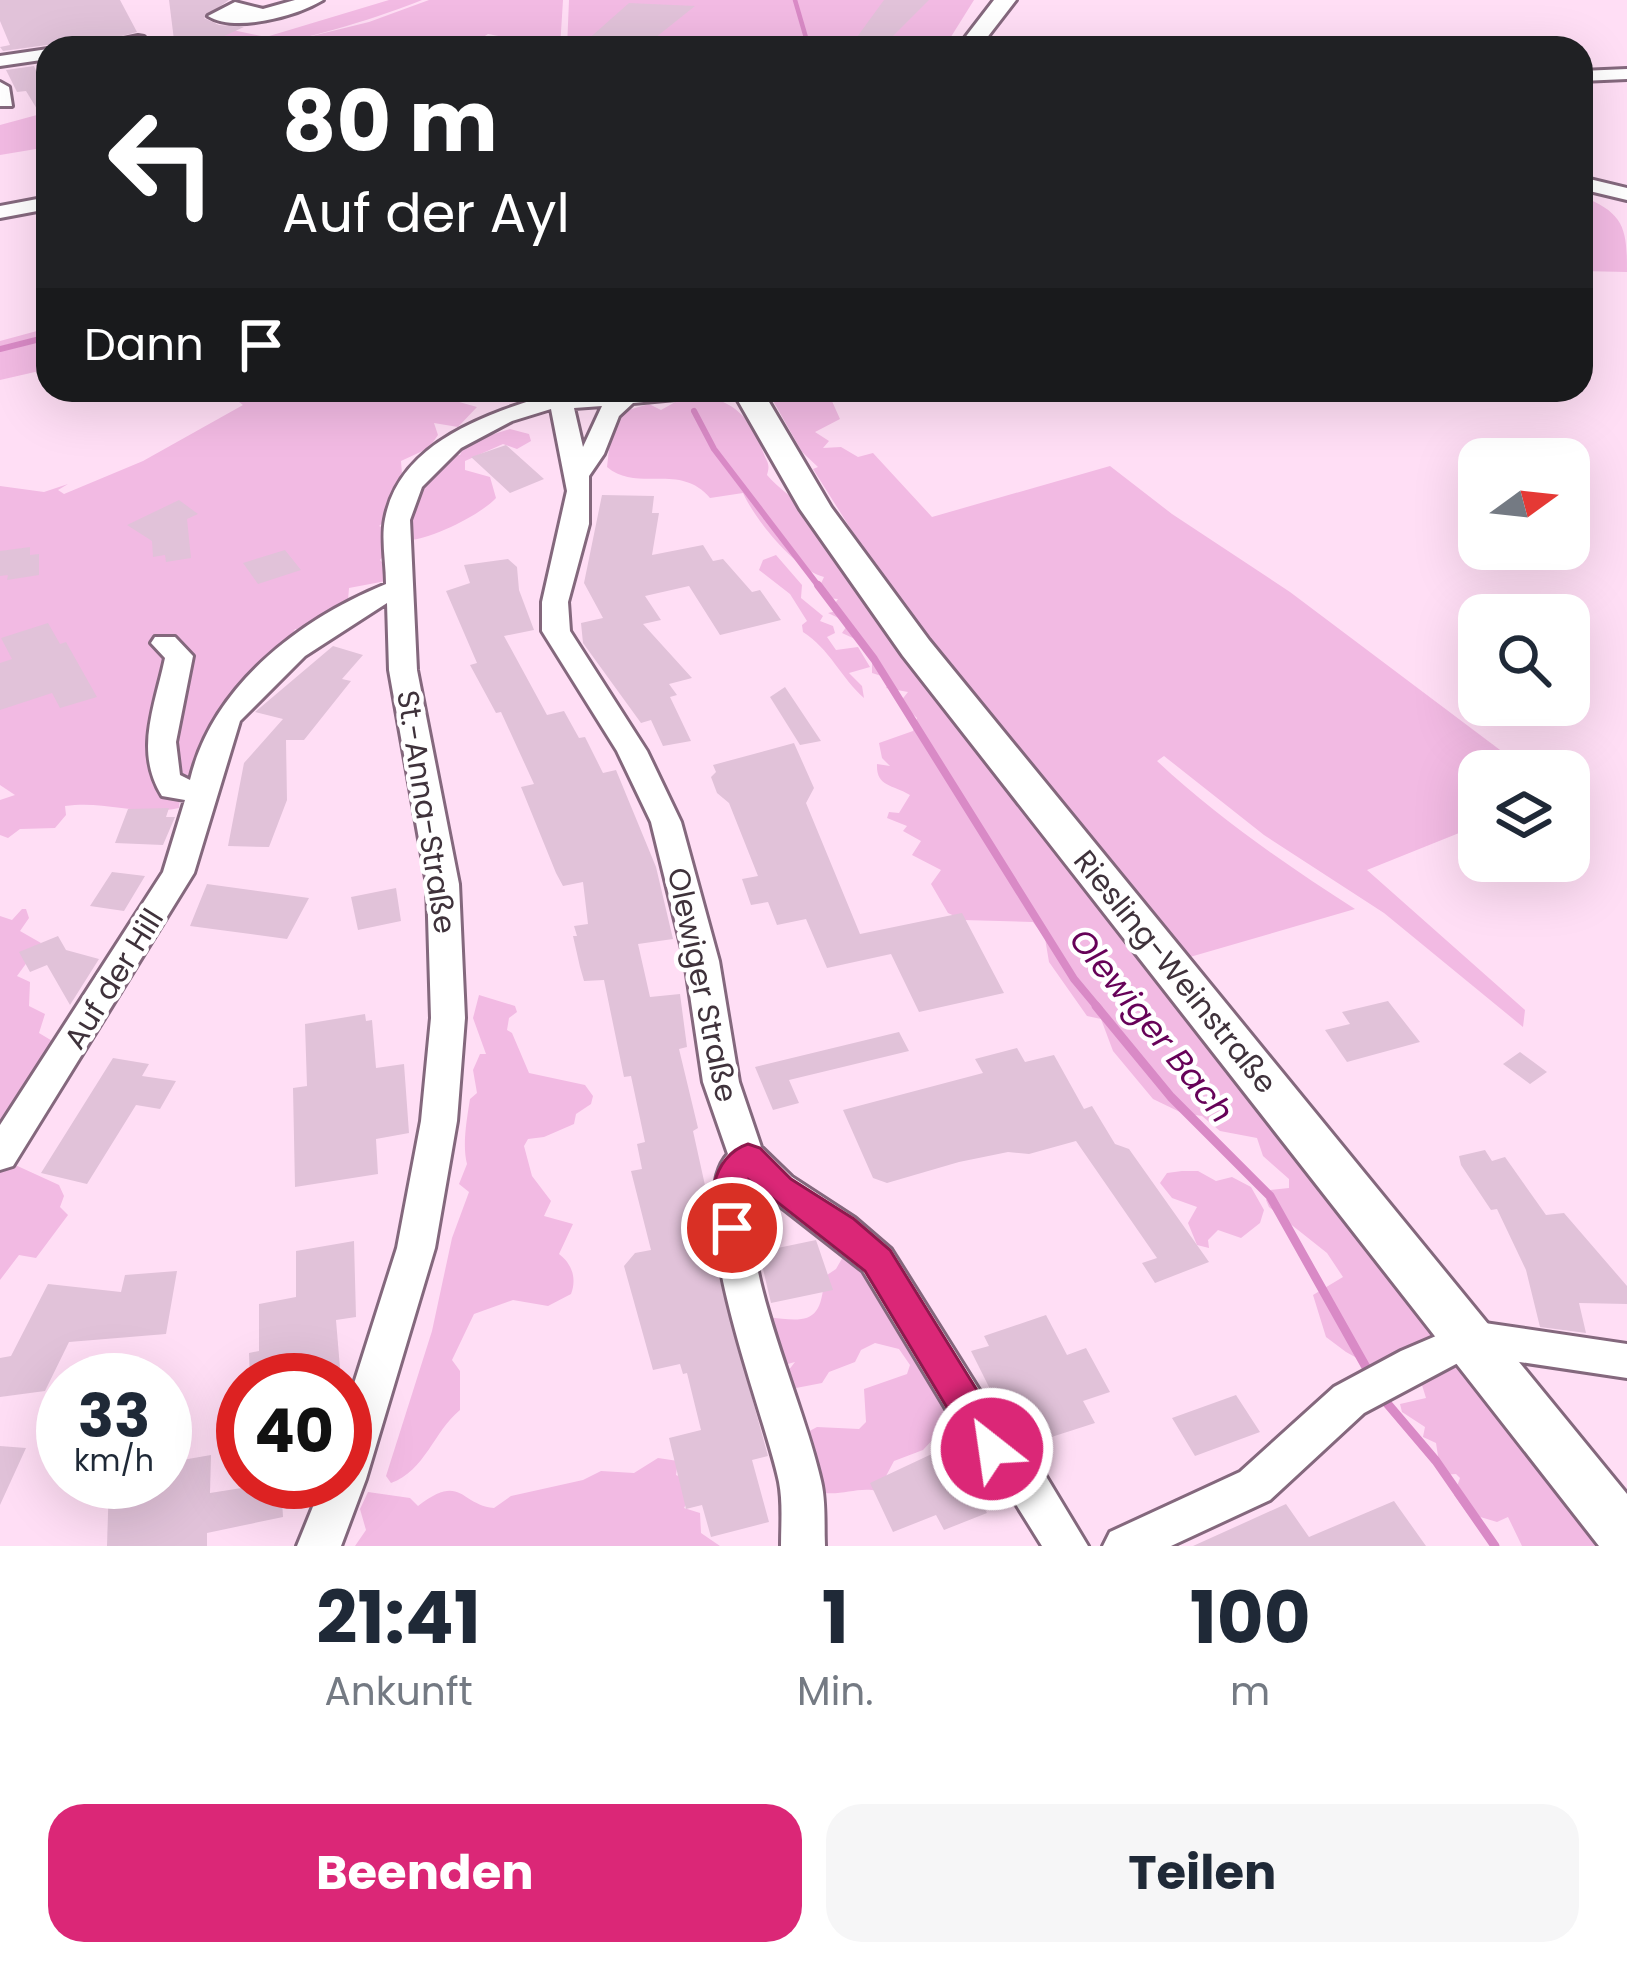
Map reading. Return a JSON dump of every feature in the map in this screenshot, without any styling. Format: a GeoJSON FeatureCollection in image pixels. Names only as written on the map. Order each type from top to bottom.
{"type":"FeatureCollection","features":[{"type":"Feature","properties":{"kind":"main road"},"geometry":{"type":"LineString","coordinates":[[977,36],[1005,0]]}},
{"type":"Feature","properties":{"kind":"main road","name":"Riesling-Weinstraße"},"geometry":{"type":"LineString","coordinates":[[754,402],[816,509],[916,648],[1627,1537]]}},
{"type":"Feature","properties":{"kind":"street"},"geometry":{"type":"LineString","coordinates":[[257,12],[314,0]]}},
{"type":"Feature","properties":{"kind":"street"},"geometry":{"type":"LineString","coordinates":[[0,61],[36,56]]}},
{"type":"Feature","properties":{"kind":"street"},"geometry":{"type":"LineString","coordinates":[[1593,75],[1627,74]]}},
{"type":"Feature","properties":{"kind":"street"},"geometry":{"type":"LineString","coordinates":[[1593,186],[1627,194]]}},
{"type":"Feature","properties":{"kind":"street"},"geometry":{"type":"LineString","coordinates":[[0,212],[36,205]]}},
{"type":"Feature","properties":{"kind":"street","name":"St.-Anna-Straße"},"geometry":{"type":"LineString","coordinates":[[372,1390],[416,1247],[439,1121],[448,1018],[443,884],[405,687],[397,520],[410,484],[422,468],[470,430],[556,402]]}},
{"type":"Feature","properties":{"kind":"street","name":"Olewiger Straße"},"geometry":{"type":"LineString","coordinates":[[560,402],[579,472],[576,524],[555,602],[556,631],[632,751],[666,822],[705,972],[728,1115],[748,1157],[779,1188],[842,1229],[877,1260],[992,1449],[1029,1487],[1066,1546]]}},
{"type":"Feature","properties":{"kind":"street"},"geometry":{"type":"LineString","coordinates":[[579,472],[591,462],[604,418],[621,402]]}},
{"type":"Feature","properties":{"kind":"street","name":"Auf der Hill"},"geometry":{"type":"LineString","coordinates":[[0,1156],[178,873],[199,824],[214,742],[232,710],[338,616],[399,587]]}},
{"type":"Feature","properties":{"kind":"street"},"geometry":{"type":"LineString","coordinates":[[165,644],[179,656],[165,715],[166,779],[177,791],[205,790]]}},
{"type":"Feature","properties":{"kind":"street"},"geometry":{"type":"LineString","coordinates":[[748,1157],[735,1171],[729,1210],[743,1281],[801,1485],[803,1546]]}},
{"type":"Feature","properties":{"kind":"street"},"geometry":{"type":"LineString","coordinates":[[1125,1546],[1255,1486],[1348,1400],[1471,1338],[1627,1361]]}},
{"type":"Feature","properties":{"kind":"street","name":"St.-Anna-Straße"},"geometry":{"type":"LineString","coordinates":[[319,1546],[333,1509]]}},
{"type":"Feature","properties":{"kind":"shaded area"},"geometry":{"type":"Polygon","coordinates":[[[389,0],[422,0],[341,28],[306,36],[269,36],[389,0]]]}},
{"type":"Feature","properties":{"kind":"shaded area"},"geometry":{"type":"Polygon","coordinates":[[[429,0],[563,0],[561,36],[312,36],[429,0]]]}},
{"type":"Feature","properties":{"kind":"shaded area"},"geometry":{"type":"Polygon","coordinates":[[[569,0],[974,0],[952,36],[568,36],[569,0]]]}},
{"type":"Feature","properties":{"kind":"shaded area"},"geometry":{"type":"Polygon","coordinates":[[[228,29],[261,36],[213,36],[228,29]]]}},
{"type":"Feature","properties":{"kind":"shaded area"},"geometry":{"type":"Polygon","coordinates":[[[36,115],[36,149],[0,155],[0,125],[36,115]]]}},
{"type":"Feature","properties":{"kind":"shaded area"},"geometry":{"type":"Polygon","coordinates":[[[1593,202],[1620,224],[1627,272],[1593,271],[1593,202]]]}},
{"type":"Feature","properties":{"kind":"shaded area"},"geometry":{"type":"Polygon","coordinates":[[[36,331],[36,372],[0,380],[0,341],[36,331]]]}},
{"type":"Feature","properties":{"kind":"shaded area"},"geometry":{"type":"Polygon","coordinates":[[[239,402],[459,402],[477,407],[458,427],[434,423],[438,435],[429,448],[401,461],[402,474],[391,494],[396,498],[393,515],[379,526],[389,530],[394,545],[380,560],[391,572],[386,581],[349,588],[348,600],[304,632],[295,629],[290,641],[218,712],[211,750],[180,797],[179,808],[65,806],[66,815],[55,828],[20,829],[8,838],[0,835],[0,800],[15,795],[0,785],[0,486],[44,492],[68,484],[58,490],[64,494],[143,461],[243,405],[239,402]]]}},
{"type":"Feature","properties":{"kind":"shaded area"},"geometry":{"type":"Polygon","coordinates":[[[675,402],[724,402],[747,420],[768,462],[767,475],[812,517],[826,549],[836,555],[1100,909],[1385,1256],[1383,1270],[1426,1296],[1498,1420],[1608,1546],[1522,1546],[1508,1517],[1497,1522],[1467,1513],[1454,1495],[1460,1478],[1441,1475],[1436,1443],[1423,1437],[1425,1427],[1402,1412],[1400,1404],[1426,1398],[1417,1369],[1373,1367],[1326,1337],[1313,1295],[1343,1277],[1327,1253],[1269,1207],[1270,1190],[1289,1188],[1289,1179],[1263,1156],[1257,1138],[1220,1131],[1202,1116],[1182,1113],[1153,1099],[1113,1051],[1101,1019],[1087,1016],[1049,962],[1045,938],[1033,922],[963,920],[948,913],[931,884],[941,870],[912,855],[921,841],[903,831],[907,826],[887,818],[889,812],[899,813],[910,795],[886,784],[877,771],[877,764],[890,766],[882,758],[879,743],[913,731],[917,718],[900,702],[908,692],[886,688],[891,679],[872,673],[876,659],[869,655],[868,645],[842,633],[849,623],[828,613],[837,611],[833,606],[838,599],[826,598],[818,590],[824,577],[778,542],[743,493],[710,498],[686,482],[632,478],[607,467],[610,440],[603,436],[625,411],[649,404],[661,410],[675,402]]]}},
{"type":"Feature","properties":{"kind":"shaded area"},"geometry":{"type":"Polygon","coordinates":[[[774,402],[832,402],[840,419],[815,432],[829,441],[823,448],[841,447],[858,457],[873,453],[932,517],[1110,466],[1172,514],[1290,592],[1458,718],[1458,726],[1468,726],[1500,750],[1458,750],[1458,833],[1367,870],[1525,1010],[1523,1027],[1384,913],[1264,835],[1164,756],[1157,761],[1204,802],[1355,909],[1183,959],[888,588],[813,469],[818,467],[802,452],[774,402]]]}},
{"type":"Feature","properties":{"kind":"shaded area"},"geometry":{"type":"Polygon","coordinates":[[[510,429],[529,434],[531,441],[517,449],[503,444],[465,461],[465,470],[490,477],[496,498],[454,525],[408,540],[404,534],[412,527],[411,506],[418,500],[417,488],[426,486],[424,482],[445,456],[460,455],[465,443],[510,429]]]}},
{"type":"Feature","properties":{"kind":"shaded area"},"geometry":{"type":"Polygon","coordinates":[[[776,555],[802,585],[801,598],[823,616],[820,621],[833,626],[835,633],[827,637],[836,650],[858,647],[870,667],[849,673],[862,686],[864,698],[803,632],[807,621],[790,594],[759,570],[763,560],[776,555]]]}},
{"type":"Feature","properties":{"kind":"shaded area"},"geometry":{"type":"Polygon","coordinates":[[[22,909],[29,918],[20,931],[41,943],[17,976],[30,982],[29,1006],[45,1014],[39,1033],[59,1045],[0,1154],[0,916],[12,920],[22,909]]]}},
{"type":"Feature","properties":{"kind":"shaded area"},"geometry":{"type":"Polygon","coordinates":[[[479,995],[515,1006],[517,1012],[509,1018],[507,1030],[529,1073],[585,1085],[593,1096],[591,1104],[576,1114],[574,1124],[528,1139],[524,1146],[532,1176],[551,1201],[544,1216],[573,1224],[559,1254],[572,1272],[573,1288],[571,1294],[548,1306],[513,1300],[474,1314],[452,1360],[460,1371],[460,1410],[421,1460],[391,1483],[386,1476],[469,1192],[459,1184],[467,1164],[470,1099],[477,1093],[473,1070],[480,1054],[486,1054],[473,1018],[479,995]]]}},
{"type":"Feature","properties":{"kind":"shaded area"},"geometry":{"type":"Polygon","coordinates":[[[0,1158],[59,1185],[64,1196],[60,1207],[68,1215],[36,1258],[19,1255],[0,1280],[0,1158]]]}},
{"type":"Feature","properties":{"kind":"shaded area"},"geometry":{"type":"Polygon","coordinates":[[[1198,1171],[1216,1181],[1232,1177],[1251,1187],[1264,1210],[1260,1223],[1241,1238],[1218,1230],[1208,1240],[1209,1248],[1197,1245],[1188,1223],[1197,1207],[1172,1198],[1160,1183],[1167,1173],[1198,1171]]]}},
{"type":"Feature","properties":{"kind":"shaded area"},"geometry":{"type":"Polygon","coordinates":[[[861,1254],[947,1400],[944,1425],[923,1450],[894,1461],[878,1491],[818,1492],[802,1435],[817,1427],[859,1429],[866,1422],[864,1389],[907,1374],[910,1365],[899,1349],[875,1343],[861,1350],[855,1362],[829,1372],[822,1383],[796,1388],[788,1371],[795,1362],[784,1365],[767,1317],[802,1319],[816,1312],[824,1277],[844,1255],[861,1254]]]}},
{"type":"Feature","properties":{"kind":"shaded area"},"geometry":{"type":"Polygon","coordinates":[[[658,1458],[678,1461],[676,1475],[683,1478],[689,1499],[684,1508],[700,1513],[701,1533],[720,1546],[355,1546],[366,1530],[360,1509],[372,1509],[372,1493],[410,1498],[418,1506],[452,1491],[494,1508],[511,1496],[583,1480],[601,1471],[634,1473],[658,1458]]]}},
{"type":"Feature","properties":{"kind":"building"},"geometry":{"type":"Polygon","coordinates":[[[0,0],[120,0],[137,32],[36,36],[36,46],[3,51],[0,47],[10,45],[0,21],[0,0]]]}},
{"type":"Feature","properties":{"kind":"building"},"geometry":{"type":"Polygon","coordinates":[[[169,0],[229,0],[204,18],[244,27],[224,36],[174,36],[169,0]]]}},
{"type":"Feature","properties":{"kind":"building"},"geometry":{"type":"Polygon","coordinates":[[[884,0],[929,0],[893,36],[858,36],[884,0]]]}},
{"type":"Feature","properties":{"kind":"building"},"geometry":{"type":"Polygon","coordinates":[[[629,3],[695,6],[658,36],[592,36],[629,3]]]}},
{"type":"Feature","properties":{"kind":"building"},"geometry":{"type":"Polygon","coordinates":[[[34,66],[36,107],[26,91],[17,92],[6,70],[34,66]]]}},
{"type":"Feature","properties":{"kind":"building"},"geometry":{"type":"Polygon","coordinates":[[[506,445],[544,479],[510,493],[471,457],[506,445]]]}},
{"type":"Feature","properties":{"kind":"building"},"geometry":{"type":"Polygon","coordinates":[[[602,495],[654,496],[652,513],[659,513],[652,555],[703,545],[713,561],[723,559],[752,592],[760,590],[781,620],[720,635],[689,586],[645,596],[661,620],[643,624],[692,678],[669,684],[677,695],[670,697],[691,741],[663,746],[651,720],[641,723],[583,643],[581,623],[603,618],[584,583],[602,495]]]}},
{"type":"Feature","properties":{"kind":"building"},"geometry":{"type":"Polygon","coordinates":[[[179,500],[198,514],[187,519],[191,558],[166,562],[165,555],[153,557],[152,541],[127,525],[179,500]]]}},
{"type":"Feature","properties":{"kind":"building"},"geometry":{"type":"Polygon","coordinates":[[[30,547],[30,555],[39,554],[39,575],[7,580],[8,575],[0,576],[0,551],[30,547]]]}},
{"type":"Feature","properties":{"kind":"building"},"geometry":{"type":"Polygon","coordinates":[[[285,550],[301,570],[258,584],[243,563],[285,550]]]}},
{"type":"Feature","properties":{"kind":"building"},"geometry":{"type":"Polygon","coordinates":[[[508,559],[517,567],[519,590],[534,630],[504,636],[547,715],[564,711],[579,738],[585,737],[603,773],[616,770],[656,867],[673,939],[638,944],[650,997],[680,994],[687,1047],[679,1049],[698,1128],[693,1131],[710,1208],[715,1263],[768,1456],[752,1460],[769,1522],[711,1537],[702,1505],[686,1509],[669,1438],[701,1430],[687,1373],[683,1374],[680,1364],[653,1370],[624,1266],[635,1253],[651,1250],[631,1171],[642,1169],[637,1144],[645,1142],[631,1076],[624,1077],[604,980],[584,981],[580,967],[573,936],[577,936],[574,926],[588,924],[583,882],[563,886],[556,873],[521,787],[534,784],[501,712],[496,713],[470,665],[477,663],[446,591],[470,583],[464,565],[508,559]]]}},
{"type":"Feature","properties":{"kind":"building"},"geometry":{"type":"Polygon","coordinates":[[[48,623],[60,644],[66,642],[97,697],[60,708],[52,693],[0,710],[0,663],[12,659],[1,638],[48,623]]]}},
{"type":"Feature","properties":{"kind":"building"},"geometry":{"type":"Polygon","coordinates":[[[333,646],[363,655],[342,679],[351,681],[304,740],[286,740],[287,800],[269,847],[228,846],[244,763],[283,719],[255,712],[333,646]]]}},
{"type":"Feature","properties":{"kind":"building"},"geometry":{"type":"Polygon","coordinates":[[[785,687],[821,741],[800,745],[770,697],[785,687]]]}},
{"type":"Feature","properties":{"kind":"building"},"geometry":{"type":"Polygon","coordinates":[[[794,743],[814,788],[806,803],[860,934],[962,913],[1004,993],[919,1012],[891,954],[827,968],[806,919],[777,925],[768,902],[751,905],[742,879],[758,876],[729,803],[717,793],[711,777],[716,772],[713,765],[794,743]]]}},
{"type":"Feature","properties":{"kind":"building"},"geometry":{"type":"Polygon","coordinates":[[[169,808],[166,817],[175,817],[163,845],[115,843],[128,809],[169,808]]]}},
{"type":"Feature","properties":{"kind":"building"},"geometry":{"type":"Polygon","coordinates":[[[112,872],[145,876],[124,911],[90,906],[112,872]]]}},
{"type":"Feature","properties":{"kind":"building"},"geometry":{"type":"Polygon","coordinates":[[[207,884],[309,898],[287,939],[190,926],[207,884]]]}},
{"type":"Feature","properties":{"kind":"building"},"geometry":{"type":"Polygon","coordinates":[[[396,888],[401,921],[358,930],[351,897],[396,888]]]}},
{"type":"Feature","properties":{"kind":"building"},"geometry":{"type":"Polygon","coordinates":[[[58,936],[66,950],[99,959],[70,1005],[47,965],[30,972],[19,952],[58,936]]]}},
{"type":"Feature","properties":{"kind":"building"},"geometry":{"type":"Polygon","coordinates":[[[1388,1001],[1420,1042],[1347,1062],[1325,1030],[1350,1024],[1342,1012],[1388,1001]]]}},
{"type":"Feature","properties":{"kind":"building"},"geometry":{"type":"Polygon","coordinates":[[[365,1014],[366,1021],[372,1020],[376,1068],[404,1064],[409,1133],[376,1139],[378,1174],[295,1187],[293,1088],[307,1086],[305,1024],[365,1014]]]}},
{"type":"Feature","properties":{"kind":"building"},"geometry":{"type":"Polygon","coordinates":[[[899,1032],[909,1051],[789,1080],[799,1103],[773,1110],[755,1067],[899,1032]]]}},
{"type":"Feature","properties":{"kind":"building"},"geometry":{"type":"Polygon","coordinates":[[[1017,1048],[1025,1062],[1054,1055],[1084,1109],[1092,1106],[1115,1144],[1129,1149],[1209,1262],[1155,1283],[1142,1263],[1157,1258],[1076,1141],[1029,1154],[1008,1152],[959,1162],[887,1183],[873,1178],[843,1110],[983,1073],[975,1059],[1017,1048]]]}},
{"type":"Feature","properties":{"kind":"building"},"geometry":{"type":"Polygon","coordinates":[[[1520,1052],[1547,1072],[1530,1084],[1503,1064],[1520,1052]]]}},
{"type":"Feature","properties":{"kind":"building"},"geometry":{"type":"Polygon","coordinates":[[[113,1058],[149,1064],[142,1076],[176,1081],[160,1109],[136,1105],[87,1184],[41,1173],[113,1058]]]}},
{"type":"Feature","properties":{"kind":"building"},"geometry":{"type":"Polygon","coordinates":[[[1485,1150],[1492,1161],[1505,1157],[1546,1215],[1564,1213],[1627,1286],[1627,1304],[1579,1303],[1586,1333],[1540,1327],[1526,1270],[1497,1209],[1491,1210],[1461,1165],[1459,1156],[1485,1150]]]}},
{"type":"Feature","properties":{"kind":"building"},"geometry":{"type":"Polygon","coordinates":[[[816,1240],[833,1290],[771,1303],[759,1252],[816,1240]]]}},
{"type":"Feature","properties":{"kind":"building"},"geometry":{"type":"Polygon","coordinates":[[[354,1241],[356,1317],[336,1320],[339,1353],[249,1353],[259,1351],[259,1304],[296,1297],[296,1251],[354,1241]]]}},
{"type":"Feature","properties":{"kind":"building"},"geometry":{"type":"Polygon","coordinates":[[[177,1271],[166,1334],[69,1342],[64,1353],[36,1353],[36,1392],[0,1397],[0,1358],[11,1356],[48,1284],[121,1292],[125,1275],[177,1271]]]}},
{"type":"Feature","properties":{"kind":"building"},"geometry":{"type":"Polygon","coordinates":[[[1046,1315],[1067,1355],[1086,1348],[1110,1392],[1083,1401],[1095,1423],[1039,1441],[1028,1419],[1007,1426],[986,1393],[991,1391],[971,1351],[989,1346],[984,1336],[1046,1315]]]}},
{"type":"Feature","properties":{"kind":"building"},"geometry":{"type":"Polygon","coordinates":[[[1236,1395],[1260,1432],[1195,1456],[1172,1418],[1236,1395]]]}},
{"type":"Feature","properties":{"kind":"building"},"geometry":{"type":"Polygon","coordinates":[[[951,1445],[987,1513],[944,1530],[936,1515],[893,1532],[870,1483],[951,1445]]]}},
{"type":"Feature","properties":{"kind":"building"},"geometry":{"type":"Polygon","coordinates":[[[0,1446],[26,1448],[0,1505],[0,1446]]]}},
{"type":"Feature","properties":{"kind":"building"},"geometry":{"type":"Polygon","coordinates":[[[211,1455],[210,1493],[216,1492],[216,1509],[283,1509],[283,1517],[207,1533],[207,1546],[107,1546],[108,1509],[192,1509],[192,1458],[211,1455]]]}},
{"type":"Feature","properties":{"kind":"building"},"geometry":{"type":"Polygon","coordinates":[[[1394,1501],[1426,1546],[1193,1546],[1286,1504],[1309,1537],[1394,1501]]]}},
{"type":"Feature","properties":{"kind":"waterway"},"geometry":{"type":"LineString","coordinates":[[795,0],[806,36]]}},
{"type":"Feature","properties":{"kind":"waterway"},"geometry":{"type":"LineString","coordinates":[[0,349],[36,340]]}},
{"type":"Feature","properties":{"kind":"waterway","name":"Olewiger Bach"},"geometry":{"type":"LineString","coordinates":[[694,411],[714,449],[820,588]]}},
{"type":"Feature","properties":{"kind":"waterway","name":"Olewiger Bach"},"geometry":{"type":"LineString","coordinates":[[818,585],[874,659],[1074,979],[1099,1009]]}},
{"type":"Feature","properties":{"kind":"waterway","name":"Olewiger Bach"},"geometry":{"type":"LineString","coordinates":[[1096,1006],[1171,1097],[1270,1196],[1371,1376]]}},
{"type":"Feature","properties":{"kind":"waterway","name":"Olewiger Bach"},"geometry":{"type":"LineString","coordinates":[[1380,1395],[1436,1461],[1495,1546]]}},
{"type":"Feature","properties":{"kind":"route"},"geometry":{"type":"LineString","coordinates":[[732,1228],[729,1194],[735,1171],[748,1157],[779,1188],[842,1229],[877,1260],[992,1449]]}}]}
